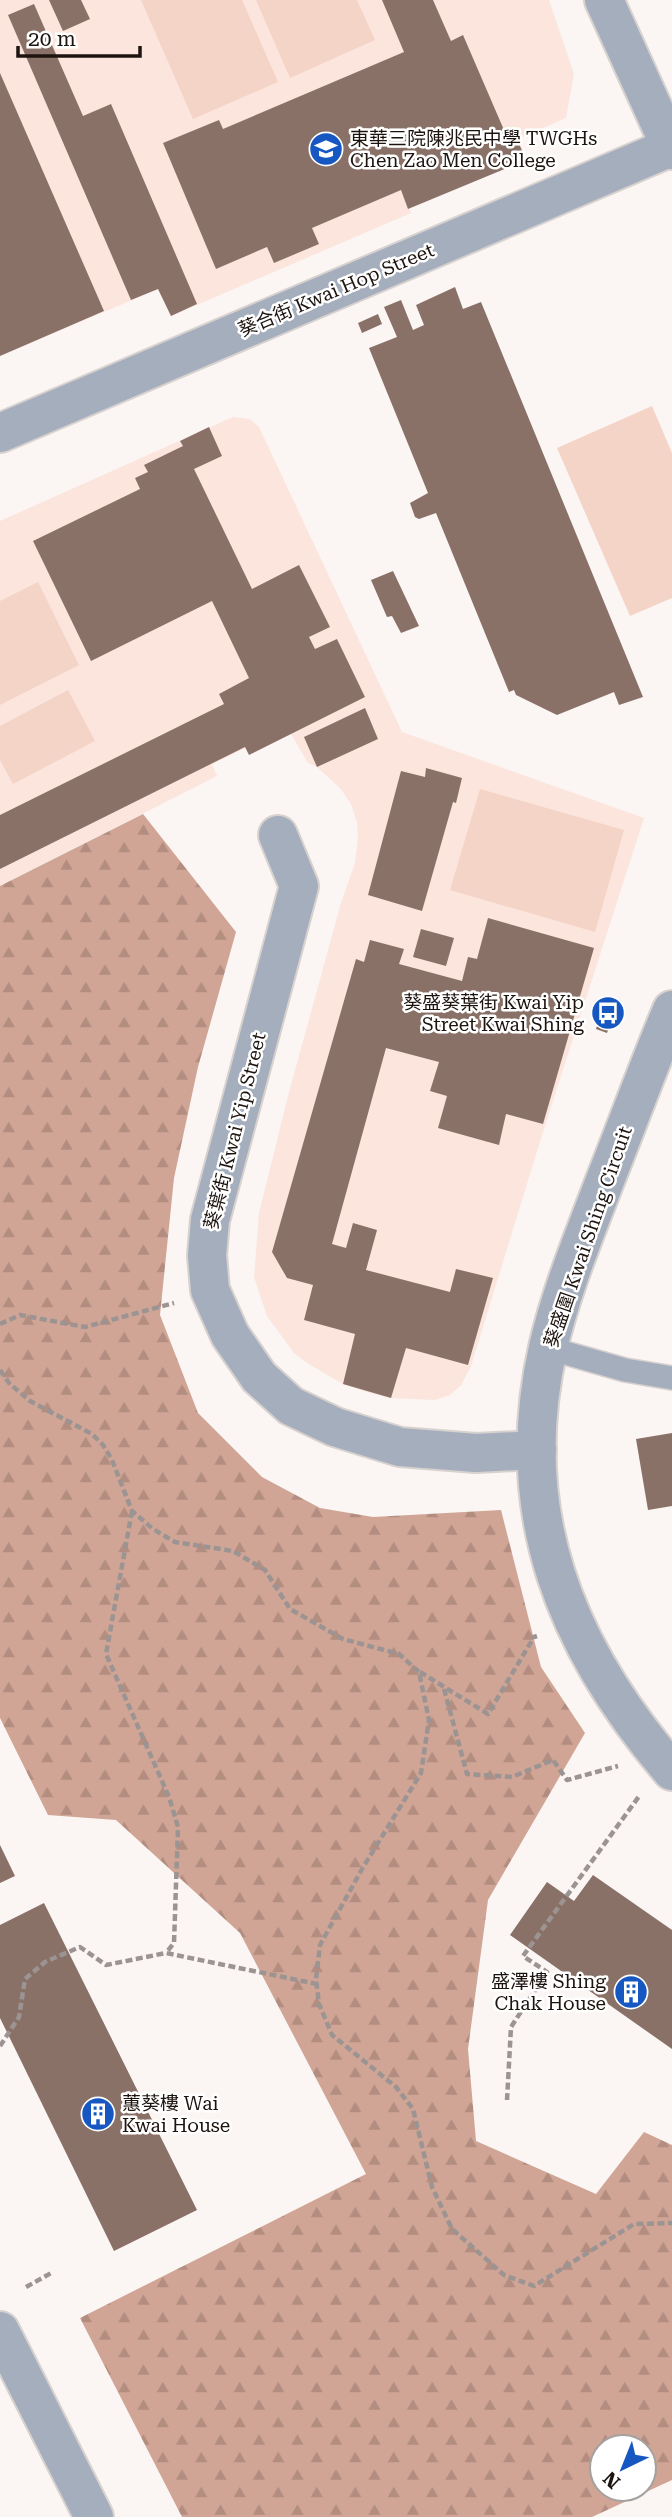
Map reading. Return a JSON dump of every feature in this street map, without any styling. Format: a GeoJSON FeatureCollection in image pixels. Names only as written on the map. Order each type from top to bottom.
{"type":"FeatureCollection","features":[{"type":"Feature","properties":{"kind":"street"},"geometry":{"type":"LineString","coordinates":[[604,0],[671,148]]}},
{"type":"Feature","properties":{"kind":"street","name":"葵合街 Kwai Hop Street"},"geometry":{"type":"LineString","coordinates":[[0,433],[671,148]]}},
{"type":"Feature","properties":{"kind":"street","name":"葵葉街 Kwai Yip Street"},"geometry":{"type":"LineString","coordinates":[[278,835],[299,886],[210,1220],[207,1255],[210,1290],[230,1335],[244,1356],[259,1377],[291,1406],[335,1427],[400,1447],[475,1453],[537,1450]]}},
{"type":"Feature","properties":{"kind":"street","name":"葵盛圍 Kwai Shing Circuit"},"geometry":{"type":"LineString","coordinates":[[660,1778],[641,1735],[616,1701],[582,1640],[546,1541],[537,1486],[537,1450],[540,1399],[548,1348],[585,1232],[672,1010]]}},
{"type":"Feature","properties":{"kind":"street"},"geometry":{"type":"LineString","coordinates":[[0,2331],[94,2517]]}},
{"type":"Feature","properties":{"kind":"lane"},"geometry":{"type":"LineString","coordinates":[[548,1348],[625,1370],[672,1378]]}},
{"type":"Feature","properties":{"kind":"path"},"geometry":{"type":"LineString","coordinates":[[0,1324],[20,1315],[85,1327],[181,1300]]}},
{"type":"Feature","properties":{"kind":"path"},"geometry":{"type":"LineString","coordinates":[[0,1370],[9,1383],[30,1401],[92,1434],[103,1445],[112,1460],[132,1511],[153,1529],[175,1542],[233,1551],[265,1570],[290,1609],[343,1639],[398,1654],[444,1689],[488,1714],[534,1637],[545,1634]]}},
{"type":"Feature","properties":{"kind":"path"},"geometry":{"type":"LineString","coordinates":[[132,1511],[106,1654],[169,1797],[178,1827],[174,1943],[166,1953]]}},
{"type":"Feature","properties":{"kind":"path"},"geometry":{"type":"LineString","coordinates":[[419,1672],[429,1720],[421,1773],[362,1869],[320,1945],[317,1984],[319,2004],[332,2035],[396,2087],[413,2109],[432,2187],[452,2229],[504,2275],[534,2286],[634,2224],[672,2223]]}},
{"type":"Feature","properties":{"kind":"path"},"geometry":{"type":"LineString","coordinates":[[444,1689],[467,1774],[512,1777],[553,1760],[567,1780],[629,1762]]}},
{"type":"Feature","properties":{"kind":"path"},"geometry":{"type":"LineString","coordinates":[[507,2100],[511,2027],[547,1972],[523,1956],[660,1778]]}},
{"type":"Feature","properties":{"kind":"path"},"geometry":{"type":"LineString","coordinates":[[0,2046],[19,2017],[25,1979],[45,1962],[80,1947],[106,1965],[166,1953],[317,1984]]}},
{"type":"Feature","properties":{"kind":"path"},"geometry":{"type":"LineString","coordinates":[[26,2287],[53,2272]]}},
{"type":"Feature","properties":{"kind":"shaded area","name":"東華三院陳兆民中學 TWGHs Chen Zao Men College"},"geometry":{"type":"Polygon","coordinates":[[[0,0],[549,0],[574,74],[566,118],[518,139],[526,160],[409,208],[411,213],[171,316],[158,289],[0,356],[0,0]]]}},
{"type":"Feature","properties":{"kind":"shaded area"},"geometry":{"type":"Polygon","coordinates":[[[141,0],[242,0],[278,82],[193,119],[141,0]]]}},
{"type":"Feature","properties":{"kind":"shaded area"},"geometry":{"type":"Polygon","coordinates":[[[256,0],[357,0],[375,40],[290,78],[256,0]]]}},
{"type":"Feature","properties":{"kind":"shaded area"},"geometry":{"type":"Polygon","coordinates":[[[652,406],[672,453],[672,598],[630,616],[557,448],[652,406]]]}},
{"type":"Feature","properties":{"kind":"shaded area"},"geometry":{"type":"Polygon","coordinates":[[[233,417],[250,419],[259,427],[402,732],[644,818],[471,1366],[461,1385],[450,1395],[435,1400],[391,1398],[370,1393],[343,1384],[307,1363],[294,1353],[267,1316],[254,1277],[259,1213],[288,1096],[341,903],[355,863],[357,822],[351,804],[341,789],[317,767],[308,763],[291,734],[245,748],[212,764],[217,776],[0,886],[0,521],[233,417]]]}},
{"type":"Feature","properties":{"kind":"shaded area"},"geometry":{"type":"Polygon","coordinates":[[[38,582],[79,665],[0,705],[0,601],[38,582]]]}},
{"type":"Feature","properties":{"kind":"shaded area"},"geometry":{"type":"Polygon","coordinates":[[[68,690],[95,741],[13,784],[0,760],[0,726],[68,690]]]}},
{"type":"Feature","properties":{"kind":"shaded area"},"geometry":{"type":"Polygon","coordinates":[[[480,789],[624,830],[595,932],[450,890],[480,789]]]}},
{"type":"Feature","properties":{"kind":"green space"},"geometry":{"type":"Polygon","coordinates":[[[143,814],[236,932],[198,1067],[174,1178],[160,1315],[198,1413],[262,1477],[320,1508],[373,1517],[501,1510],[541,1667],[585,1733],[488,1900],[468,2049],[476,2141],[596,2194],[644,2132],[672,2145],[672,2480],[658,2486],[658,2433],[588,2433],[588,2503],[622,2503],[592,2517],[182,2517],[80,2318],[366,2174],[240,1933],[116,1820],[48,1815],[0,1718],[0,886],[143,814]]]}},
{"type":"Feature","properties":{"kind":"building"},"geometry":{"type":"Polygon","coordinates":[[[49,0],[81,0],[90,19],[63,31],[49,0]]]}},
{"type":"Feature","properties":{"kind":"building"},"geometry":{"type":"Polygon","coordinates":[[[382,0],[433,0],[451,41],[463,35],[504,130],[512,127],[526,160],[408,209],[401,190],[312,228],[319,244],[274,263],[267,247],[216,269],[163,143],[219,120],[223,129],[404,52],[382,0]]]}},
{"type":"Feature","properties":{"kind":"building"},"geometry":{"type":"Polygon","coordinates":[[[34,4],[83,116],[111,104],[197,304],[171,316],[158,289],[131,300],[8,15],[34,4]]]}},
{"type":"Feature","properties":{"kind":"building"},"geometry":{"type":"Polygon","coordinates":[[[0,73],[104,311],[0,356],[0,73]]]}},
{"type":"Feature","properties":{"kind":"building"},"geometry":{"type":"Polygon","coordinates":[[[455,287],[463,309],[481,302],[643,697],[619,705],[614,692],[557,715],[516,695],[514,690],[509,692],[436,513],[419,519],[415,517],[410,503],[428,493],[369,348],[397,337],[384,307],[401,300],[413,330],[424,325],[416,305],[455,287]]]}},
{"type":"Feature","properties":{"kind":"building"},"geometry":{"type":"Polygon","coordinates":[[[378,314],[382,324],[362,333],[358,323],[378,314]]]}},
{"type":"Feature","properties":{"kind":"building"},"geometry":{"type":"Polygon","coordinates":[[[209,427],[222,456],[194,469],[252,589],[299,565],[330,627],[309,637],[315,649],[337,639],[365,697],[249,755],[245,747],[0,869],[0,815],[224,704],[219,694],[249,678],[212,601],[91,661],[33,541],[140,489],[135,478],[148,472],[144,465],[183,446],[180,441],[209,427]]]}},
{"type":"Feature","properties":{"kind":"building"},"geometry":{"type":"Polygon","coordinates":[[[393,571],[419,626],[401,633],[392,616],[387,617],[371,580],[393,571]]]}},
{"type":"Feature","properties":{"kind":"building"},"geometry":{"type":"Polygon","coordinates":[[[365,708],[378,739],[317,767],[304,737],[365,708]]]}},
{"type":"Feature","properties":{"kind":"building"},"geometry":{"type":"Polygon","coordinates":[[[426,768],[462,778],[422,911],[368,895],[401,771],[425,777],[426,768]]]}},
{"type":"Feature","properties":{"kind":"building"},"geometry":{"type":"Polygon","coordinates":[[[488,918],[594,948],[543,1124],[506,1114],[499,1145],[438,1128],[447,1096],[430,1091],[439,1062],[386,1048],[332,1244],[346,1248],[353,1223],[377,1230],[366,1270],[450,1292],[456,1269],[493,1278],[468,1365],[406,1348],[391,1398],[343,1384],[355,1334],[304,1320],[313,1285],[287,1278],[272,1252],[356,959],[364,962],[370,940],[404,949],[399,964],[462,981],[468,957],[477,959],[488,918]]]}},
{"type":"Feature","properties":{"kind":"building"},"geometry":{"type":"Polygon","coordinates":[[[421,929],[454,938],[446,966],[413,957],[421,929]]]}},
{"type":"Feature","properties":{"kind":"building"},"geometry":{"type":"Polygon","coordinates":[[[607,996],[619,1000],[607,1033],[596,1029],[607,996]]]}},
{"type":"Feature","properties":{"kind":"building"},"geometry":{"type":"Polygon","coordinates":[[[672,1433],[672,1506],[648,1510],[636,1439],[672,1433]]]}},
{"type":"Feature","properties":{"kind":"building"},"geometry":{"type":"Polygon","coordinates":[[[0,1845],[15,1876],[0,1883],[0,1845]]]}},
{"type":"Feature","properties":{"kind":"building","name":"盛澤樓 Shing Chak House"},"geometry":{"type":"Polygon","coordinates":[[[593,1875],[672,1930],[672,2049],[510,1935],[547,1882],[574,1901],[593,1875]]]}},
{"type":"Feature","properties":{"kind":"building","name":"蕙葵樓 Wai Kwai House"},"geometry":{"type":"Polygon","coordinates":[[[44,1903],[197,2210],[114,2251],[0,2018],[0,1925],[44,1903]]]}},
{"type":"Feature","properties":{"kind":"place","name":"東華三院陳兆民中學 TWGHs Chen Zao Men College"},"geometry":{"type":"Point","coordinates":[326,149]}},
{"type":"Feature","properties":{"kind":"place","name":"葵盛葵葉街 Kwai Yip Street Kwai Shing"},"geometry":{"type":"Point","coordinates":[608,1013]}},
{"type":"Feature","properties":{"kind":"place","name":"盛澤樓 Shing Chak House"},"geometry":{"type":"Point","coordinates":[631,1992]}},
{"type":"Feature","properties":{"kind":"place","name":"蕙葵樓 Wai Kwai House"},"geometry":{"type":"Point","coordinates":[98,2114]}}]}
